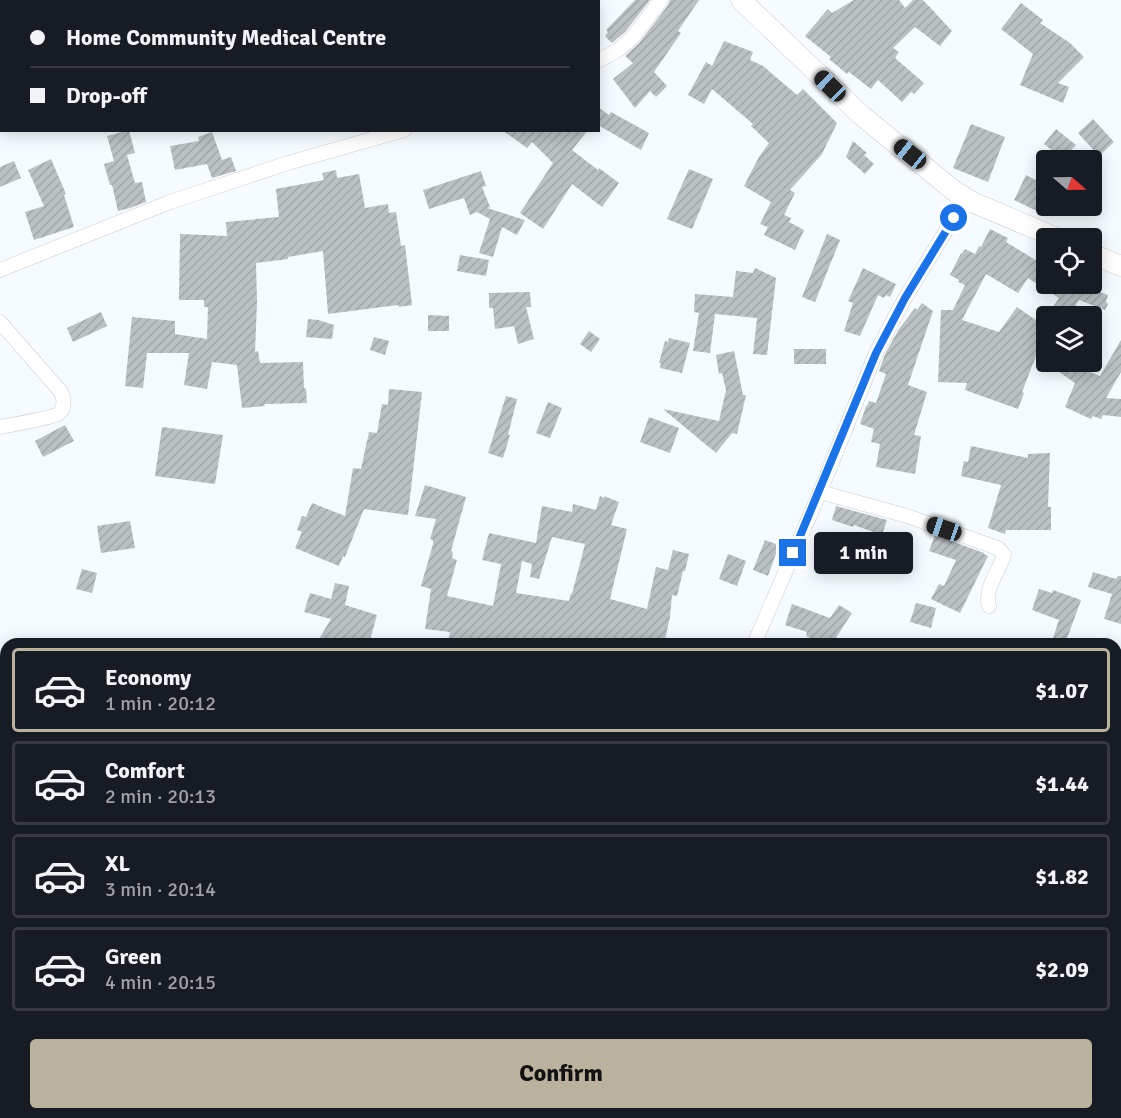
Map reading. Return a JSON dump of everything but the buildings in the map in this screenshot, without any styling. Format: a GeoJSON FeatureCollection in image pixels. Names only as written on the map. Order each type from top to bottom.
{"type":"FeatureCollection","features":[{"type":"Feature","properties":{"kind":"street"},"geometry":{"type":"LineString","coordinates":[[600,60],[618,50],[632,38],[661,0]]}},
{"type":"Feature","properties":{"kind":"street"},"geometry":{"type":"LineString","coordinates":[[741,0],[861,115],[953,189],[966,198],[1036,229]]}},
{"type":"Feature","properties":{"kind":"street"},"geometry":{"type":"LineString","coordinates":[[0,270],[170,202],[288,163],[397,132]]}},
{"type":"Feature","properties":{"kind":"street"},"geometry":{"type":"LineString","coordinates":[[757,638],[820,492],[876,353],[905,298],[966,198]]}},
{"type":"Feature","properties":{"kind":"street"},"geometry":{"type":"LineString","coordinates":[[1102,258],[1121,266]]}},
{"type":"Feature","properties":{"kind":"street"},"geometry":{"type":"LineString","coordinates":[[0,322],[61,392],[64,400],[63,407],[57,414],[0,427]]}},
{"type":"Feature","properties":{"kind":"street"},"geometry":{"type":"LineString","coordinates":[[820,492],[907,516],[998,548],[1004,555],[990,587],[987,599],[989,606]]}},
{"type":"Feature","properties":{"kind":"route"},"geometry":{"type":"LineString","coordinates":[[793,553],[876,353],[905,298],[954,218]]}}]}
